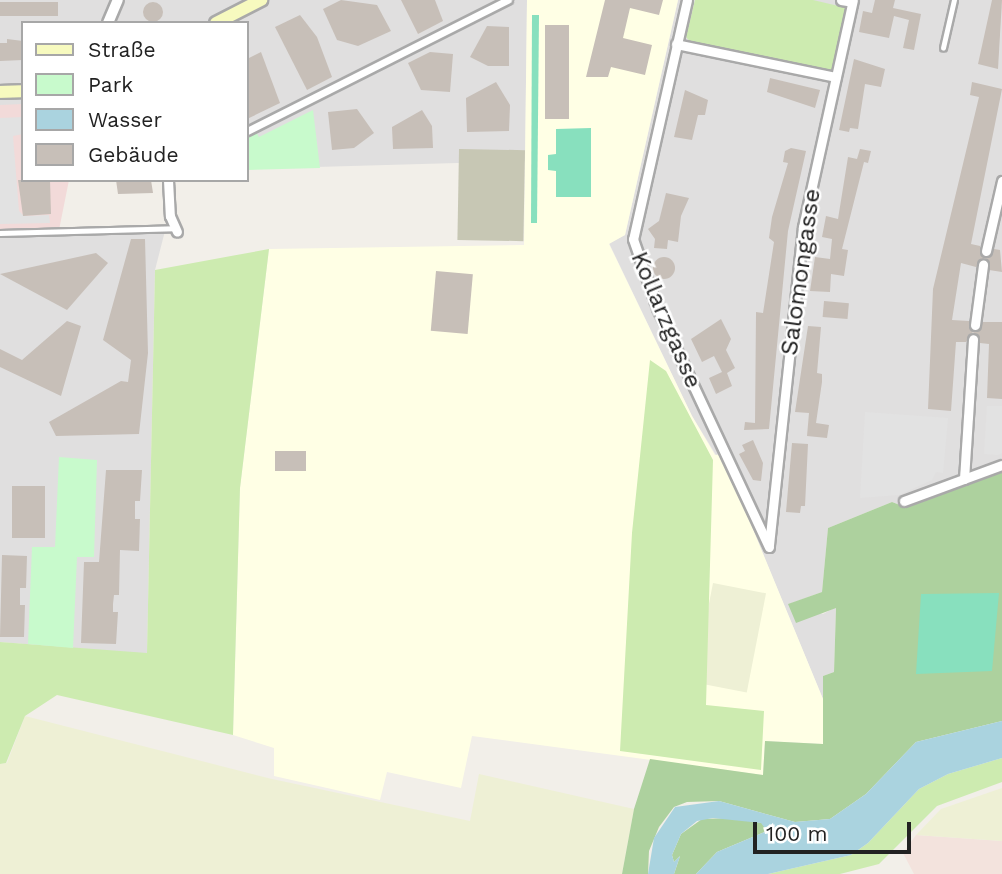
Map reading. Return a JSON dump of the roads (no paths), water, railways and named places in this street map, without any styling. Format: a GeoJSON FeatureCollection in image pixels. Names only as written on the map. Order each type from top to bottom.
{"type":"FeatureCollection","features":[{"type":"Feature","properties":{"kind":"main road"},"geometry":{"type":"LineString","coordinates":[[220,21],[261,0]]}},
{"type":"Feature","properties":{"kind":"main road"},"geometry":{"type":"LineString","coordinates":[[0,92],[21,91]]}},
{"type":"Feature","properties":{"kind":"street"},"geometry":{"type":"LineString","coordinates":[[248,130],[508,0]]}},
{"type":"Feature","properties":{"kind":"street","name":"Kollarzgasse"},"geometry":{"type":"LineString","coordinates":[[687,0],[633,239],[651,295],[769,547]]}},
{"type":"Feature","properties":{"kind":"street"},"geometry":{"type":"LineString","coordinates":[[841,0],[853,1]]}},
{"type":"Feature","properties":{"kind":"street"},"geometry":{"type":"LineString","coordinates":[[109,21],[118,1]]}},
{"type":"Feature","properties":{"kind":"street"},"geometry":{"type":"LineString","coordinates":[[117,21],[118,1]]}},
{"type":"Feature","properties":{"kind":"street","name":"Salomongasse"},"geometry":{"type":"LineString","coordinates":[[769,547],[803,227],[853,1]]}},
{"type":"Feature","properties":{"kind":"street"},"geometry":{"type":"LineString","coordinates":[[676,44],[836,77]]}},
{"type":"Feature","properties":{"kind":"street"},"geometry":{"type":"LineString","coordinates":[[986,251],[1002,181]]}},
{"type":"Feature","properties":{"kind":"street"},"geometry":{"type":"LineString","coordinates":[[168,182],[175,230]]}},
{"type":"Feature","properties":{"kind":"street"},"geometry":{"type":"LineString","coordinates":[[975,325],[983,265]]}},
{"type":"Feature","properties":{"kind":"street"},"geometry":{"type":"LineString","coordinates":[[964,480],[973,339]]}},
{"type":"Feature","properties":{"kind":"street"},"geometry":{"type":"LineString","coordinates":[[904,501],[1002,465]]}},
{"type":"Feature","properties":{"kind":"lane"},"geometry":{"type":"LineString","coordinates":[[943,48],[954,0]]}},
{"type":"Feature","properties":{"kind":"lane"},"geometry":{"type":"LineString","coordinates":[[0,233],[175,230]]}},
{"type":"Feature","properties":{"kind":"water"},"geometry":{"type":"Polygon","coordinates":[[[1002,721],[1002,758],[948,774],[919,789],[868,843],[851,855],[768,874],[696,874],[717,852],[767,831],[761,823],[713,818],[697,821],[681,834],[672,855],[674,862],[680,856],[674,874],[648,874],[654,838],[675,807],[719,801],[795,822],[830,819],[866,794],[916,742],[1002,721]]]}}]}
